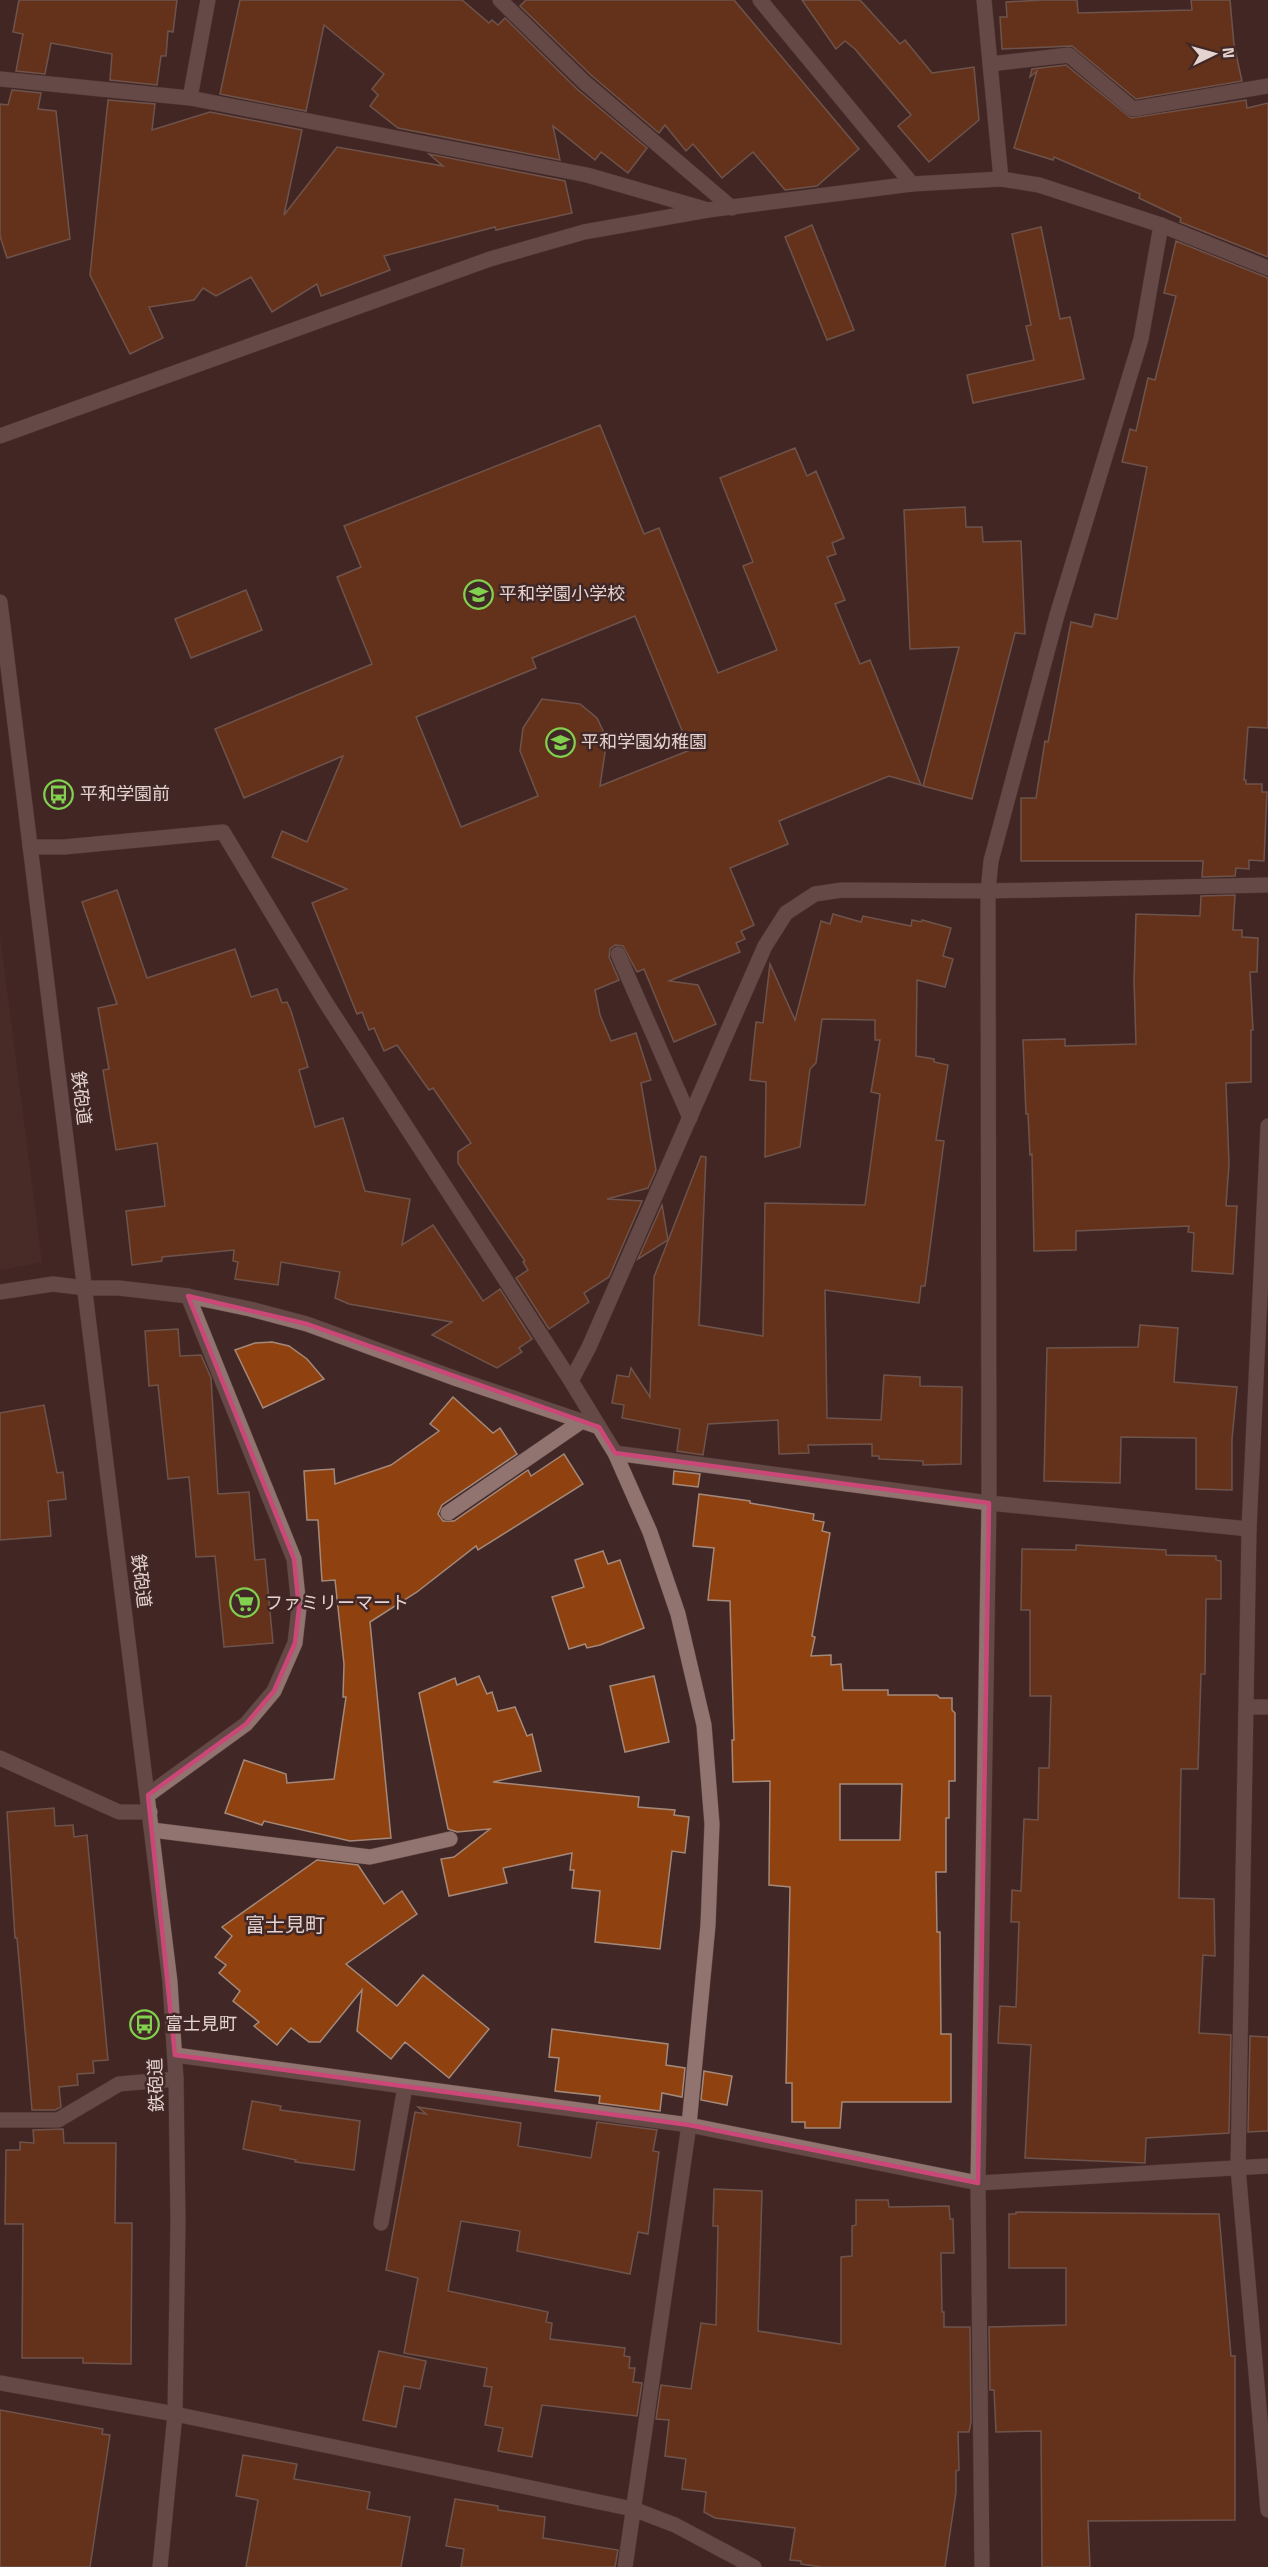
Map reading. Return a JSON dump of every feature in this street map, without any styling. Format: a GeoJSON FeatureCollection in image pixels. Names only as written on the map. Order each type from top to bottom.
{"type":"FeatureCollection","features":[{"type":"Feature","properties":{"kind":"street"},"geometry":{"type":"LineString","coordinates":[[190,98],[208,0]]}},
{"type":"Feature","properties":{"kind":"street"},"geometry":{"type":"LineString","coordinates":[[500,0],[584,81],[732,208]]}},
{"type":"Feature","properties":{"kind":"street"},"geometry":{"type":"LineString","coordinates":[[760,0],[912,184]]}},
{"type":"Feature","properties":{"kind":"street"},"geometry":{"type":"LineString","coordinates":[[984,0],[1001,179]]}},
{"type":"Feature","properties":{"kind":"street"},"geometry":{"type":"LineString","coordinates":[[990,64],[1069,55],[1133,110],[1268,86]]}},
{"type":"Feature","properties":{"kind":"street"},"geometry":{"type":"LineString","coordinates":[[0,79],[190,98],[587,175],[708,210]]}},
{"type":"Feature","properties":{"kind":"street"},"geometry":{"type":"LineString","coordinates":[[0,436],[490,260],[584,232],[708,210],[912,184],[1001,179],[1039,185],[1161,225],[1268,268]]}},
{"type":"Feature","properties":{"kind":"street"},"geometry":{"type":"LineString","coordinates":[[982,2567],[978,2183],[989,1503],[988,891],[991,861],[1057,615],[1141,339],[1161,225]]}},
{"type":"Feature","properties":{"kind":"street","name":"鉄砲道"},"geometry":{"type":"LineString","coordinates":[[0,602],[170,1982],[176,2079],[178,2222],[175,2414],[160,2567]]}},
{"type":"Feature","properties":{"kind":"street"},"geometry":{"type":"LineString","coordinates":[[30,847],[64,847],[223,832],[326,1003],[571,1381],[615,1453],[650,1532],[678,1614],[704,1725],[712,1824],[708,1925],[689,2125],[625,2567]]}},
{"type":"Feature","properties":{"kind":"street"},"geometry":{"type":"LineString","coordinates":[[571,1381],[589,1347],[765,946],[786,913],[815,894],[842,890],[988,891],[1268,885]]}},
{"type":"Feature","properties":{"kind":"street"},"geometry":{"type":"LineString","coordinates":[[618,954],[690,1118]]}},
{"type":"Feature","properties":{"kind":"street"},"geometry":{"type":"LineString","coordinates":[[1268,1126],[1249,1529],[1238,2168],[1268,2510]]}},
{"type":"Feature","properties":{"kind":"street"},"geometry":{"type":"LineString","coordinates":[[0,1292],[53,1284],[85,1288],[119,1288],[188,1296],[250,1309],[307,1324],[598,1427]]}},
{"type":"Feature","properties":{"kind":"street"},"geometry":{"type":"LineString","coordinates":[[148,1795],[246,1724],[274,1691],[296,1643],[299,1608],[294,1559],[188,1296]]}},
{"type":"Feature","properties":{"kind":"street"},"geometry":{"type":"LineString","coordinates":[[448,1514],[582,1421]]}},
{"type":"Feature","properties":{"kind":"street"},"geometry":{"type":"LineString","coordinates":[[615,1453],[989,1503],[1249,1529]]}},
{"type":"Feature","properties":{"kind":"street"},"geometry":{"type":"LineString","coordinates":[[1246,1707],[1268,1707]]}},
{"type":"Feature","properties":{"kind":"street"},"geometry":{"type":"LineString","coordinates":[[0,1758],[119,1812],[150,1812]]}},
{"type":"Feature","properties":{"kind":"street"},"geometry":{"type":"LineString","coordinates":[[152,1830],[370,1857],[450,1839]]}},
{"type":"Feature","properties":{"kind":"street"},"geometry":{"type":"LineString","coordinates":[[175,2055],[689,2125],[978,2183],[1268,2166]]}},
{"type":"Feature","properties":{"kind":"street"},"geometry":{"type":"LineString","coordinates":[[0,2120],[58,2120],[119,2084],[176,2079]]}},
{"type":"Feature","properties":{"kind":"street"},"geometry":{"type":"LineString","coordinates":[[381,2223],[405,2087]]}},
{"type":"Feature","properties":{"kind":"street"},"geometry":{"type":"LineString","coordinates":[[0,2383],[175,2414],[633,2509],[675,2525],[754,2567]]}},
{"type":"Feature","properties":{"kind":"highlighted area"},"geometry":{"type":"Polygon","coordinates":[[[188,1296],[307,1324],[599,1427],[615,1453],[989,1503],[978,2183],[689,2125],[175,2055],[148,1795],[246,1724],[274,1691],[295,1643],[299,1608],[294,1559],[188,1296]]]}},
{"type":"Feature","properties":{"kind":"shaded area"},"geometry":{"type":"Polygon","coordinates":[[[0,935],[42,1262],[0,1270],[0,935]]]}},
{"type":"Feature","properties":{"kind":"building"},"geometry":{"type":"Polygon","coordinates":[[[19,0],[177,0],[173,32],[168,31],[166,56],[161,56],[157,85],[110,80],[112,54],[51,43],[45,74],[16,71],[23,34],[13,32],[19,0]]]}},
{"type":"Feature","properties":{"kind":"building"},"geometry":{"type":"Polygon","coordinates":[[[240,0],[462,0],[489,23],[492,20],[498,25],[505,18],[577,89],[647,148],[628,173],[601,152],[595,160],[553,126],[560,160],[398,128],[370,106],[378,95],[372,89],[384,74],[324,25],[306,111],[220,94],[240,0]]]}},
{"type":"Feature","properties":{"kind":"building"},"geometry":{"type":"Polygon","coordinates":[[[526,0],[734,0],[859,149],[817,186],[785,190],[753,152],[722,178],[693,144],[686,151],[665,125],[659,133],[591,75],[520,6],[526,0]]]}},
{"type":"Feature","properties":{"kind":"building"},"geometry":{"type":"Polygon","coordinates":[[[802,0],[860,0],[900,44],[905,40],[932,73],[974,67],[979,120],[929,162],[898,126],[911,115],[855,49],[845,41],[836,49],[802,0]]]}},
{"type":"Feature","properties":{"kind":"building"},"geometry":{"type":"Polygon","coordinates":[[[1077,0],[1078,13],[1192,10],[1191,0],[1230,0],[1234,45],[1242,81],[1136,99],[1072,46],[1002,49],[1000,17],[1007,17],[1006,2],[1077,0]]]}},
{"type":"Feature","properties":{"kind":"building"},"geometry":{"type":"Polygon","coordinates":[[[1066,65],[1131,118],[1246,100],[1247,108],[1268,103],[1268,257],[1180,222],[1181,218],[1139,198],[1140,194],[1054,157],[1053,160],[1014,148],[1037,71],[1030,77],[1032,69],[1066,65]]]}},
{"type":"Feature","properties":{"kind":"building"},"geometry":{"type":"Polygon","coordinates":[[[12,90],[41,93],[38,109],[56,111],[70,239],[7,258],[0,236],[0,104],[8,105],[12,90]]]}},
{"type":"Feature","properties":{"kind":"building"},"geometry":{"type":"Polygon","coordinates":[[[108,100],[155,104],[152,130],[210,112],[302,130],[284,215],[337,147],[443,166],[429,154],[565,181],[572,213],[496,230],[495,227],[384,256],[390,270],[321,296],[317,284],[272,312],[251,277],[216,296],[203,288],[194,300],[149,307],[163,338],[130,354],[90,275],[108,100]]]}},
{"type":"Feature","properties":{"kind":"building"},"geometry":{"type":"Polygon","coordinates":[[[812,225],[854,330],[827,340],[785,237],[812,225]]]}},
{"type":"Feature","properties":{"kind":"building"},"geometry":{"type":"Polygon","coordinates":[[[1041,227],[1060,319],[1070,317],[1084,379],[973,403],[967,375],[1034,360],[1026,326],[1031,325],[1012,234],[1041,227]]]}},
{"type":"Feature","properties":{"kind":"building"},"geometry":{"type":"Polygon","coordinates":[[[1176,241],[1268,278],[1268,728],[1248,727],[1244,780],[1246,784],[1262,784],[1262,792],[1267,792],[1264,861],[1249,860],[1249,869],[1236,868],[1235,876],[1202,877],[1203,861],[1021,861],[1021,798],[1036,798],[1045,741],[1048,742],[1071,622],[1092,627],[1095,614],[1117,619],[1147,467],[1122,462],[1130,429],[1136,431],[1148,378],[1155,380],[1176,296],[1164,293],[1176,241]]]}},
{"type":"Feature","properties":{"kind":"building"},"geometry":{"type":"Polygon","coordinates":[[[600,425],[644,534],[659,528],[718,673],[777,650],[743,566],[753,562],[720,478],[795,448],[807,476],[816,471],[844,538],[832,543],[836,554],[827,557],[845,600],[835,604],[860,664],[870,660],[921,785],[889,776],[779,821],[788,844],[730,868],[754,925],[741,931],[745,939],[736,943],[740,952],[669,981],[698,985],[716,1024],[674,1042],[644,969],[637,972],[623,946],[615,945],[610,949],[609,957],[619,980],[595,990],[600,1015],[611,1041],[636,1033],[651,1080],[641,1083],[656,1170],[648,1188],[607,1199],[642,1201],[609,1277],[584,1293],[589,1302],[549,1329],[516,1278],[528,1270],[523,1262],[525,1261],[458,1163],[458,1152],[471,1143],[433,1088],[429,1090],[397,1045],[384,1051],[374,1028],[369,1030],[362,1012],[357,1014],[312,903],[347,889],[272,857],[282,831],[307,842],[343,756],[244,798],[215,729],[372,664],[337,577],[361,567],[344,526],[600,425]],[[635,616],[532,658],[536,668],[416,717],[461,827],[538,796],[520,751],[523,728],[542,699],[580,704],[597,718],[607,739],[600,786],[690,750],[635,616]]]}},
{"type":"Feature","properties":{"kind":"building"},"geometry":{"type":"Polygon","coordinates":[[[965,507],[966,527],[982,527],[983,542],[1021,541],[1025,634],[1015,633],[972,799],[923,786],[959,647],[910,649],[904,510],[965,507]]]}},
{"type":"Feature","properties":{"kind":"building"},"geometry":{"type":"Polygon","coordinates":[[[246,590],[262,630],[191,658],[175,619],[246,590]]]}},
{"type":"Feature","properties":{"kind":"building"},"geometry":{"type":"Polygon","coordinates":[[[117,890],[147,978],[235,949],[251,997],[277,989],[282,1003],[287,1002],[291,1011],[308,1067],[299,1070],[315,1127],[343,1118],[365,1191],[410,1199],[402,1245],[433,1225],[483,1301],[500,1289],[532,1339],[519,1348],[522,1352],[497,1368],[432,1335],[452,1322],[349,1304],[335,1298],[340,1272],[281,1262],[278,1285],[235,1279],[238,1262],[233,1261],[234,1250],[162,1257],[162,1261],[132,1265],[126,1211],[165,1206],[157,1143],[116,1150],[103,1070],[109,1069],[98,1008],[117,1004],[82,902],[117,890]]]}},
{"type":"Feature","properties":{"kind":"building"},"geometry":{"type":"Polygon","coordinates":[[[1235,895],[1233,930],[1242,930],[1242,937],[1258,938],[1257,972],[1250,972],[1253,1030],[1251,1030],[1251,1082],[1226,1083],[1229,1164],[1226,1206],[1237,1206],[1233,1274],[1192,1271],[1194,1233],[1188,1232],[1189,1226],[1076,1231],[1076,1250],[1034,1251],[1032,1154],[1030,1155],[1028,1114],[1026,1114],[1023,1040],[1065,1039],[1065,1046],[1136,1044],[1134,981],[1136,914],[1200,916],[1201,896],[1235,895]]]}},
{"type":"Feature","properties":{"kind":"building"},"geometry":{"type":"Polygon","coordinates":[[[833,914],[861,922],[863,916],[911,926],[912,920],[921,922],[922,920],[951,928],[943,956],[953,959],[945,987],[917,980],[916,1056],[934,1059],[934,1062],[948,1065],[936,1140],[944,1141],[925,1286],[921,1286],[919,1303],[825,1290],[827,1418],[881,1420],[884,1375],[920,1377],[920,1386],[962,1387],[961,1464],[923,1465],[923,1461],[879,1459],[879,1456],[872,1456],[872,1444],[808,1445],[809,1453],[779,1454],[778,1420],[708,1424],[703,1455],[677,1451],[680,1429],[622,1418],[624,1405],[612,1403],[617,1375],[629,1377],[631,1368],[650,1397],[654,1277],[701,1156],[706,1157],[699,1325],[763,1336],[765,1203],[865,1205],[880,1094],[871,1092],[880,1040],[875,1040],[875,1020],[822,1019],[816,1063],[810,1069],[800,1147],[765,1157],[766,1082],[750,1080],[756,1022],[763,1023],[770,964],[795,1020],[821,921],[830,924],[833,914]]]}},
{"type":"Feature","properties":{"kind":"building"},"geometry":{"type":"Polygon","coordinates":[[[662,1205],[668,1240],[638,1259],[662,1205]]]}},
{"type":"Feature","properties":{"kind":"building"},"geometry":{"type":"Polygon","coordinates":[[[1140,1325],[1178,1328],[1174,1382],[1237,1387],[1232,1439],[1232,1490],[1196,1489],[1196,1438],[1121,1437],[1120,1483],[1044,1481],[1047,1348],[1138,1347],[1140,1325]]]}},
{"type":"Feature","properties":{"kind":"building"},"geometry":{"type":"Polygon","coordinates":[[[178,1329],[180,1356],[201,1355],[211,1378],[218,1494],[249,1492],[255,1560],[265,1559],[273,1643],[224,1647],[215,1556],[196,1557],[189,1477],[168,1479],[158,1385],[149,1386],[145,1331],[178,1329]]]}},
{"type":"Feature","properties":{"kind":"building"},"geometry":{"type":"Polygon","coordinates":[[[272,1342],[289,1346],[307,1359],[324,1379],[263,1408],[235,1350],[255,1343],[272,1342]]]}},
{"type":"Feature","properties":{"kind":"building"},"geometry":{"type":"Polygon","coordinates":[[[453,1397],[493,1433],[500,1428],[517,1454],[442,1505],[438,1514],[443,1521],[454,1521],[528,1470],[531,1476],[564,1454],[583,1484],[478,1550],[476,1546],[417,1592],[370,1622],[391,1838],[350,1841],[264,1821],[262,1825],[225,1813],[244,1760],[286,1774],[287,1783],[334,1779],[346,1697],[343,1697],[344,1664],[335,1580],[322,1581],[318,1520],[307,1520],[304,1471],[334,1469],[335,1484],[391,1465],[439,1431],[430,1424],[453,1397]]]}},
{"type":"Feature","properties":{"kind":"building"},"geometry":{"type":"Polygon","coordinates":[[[44,1405],[57,1473],[63,1472],[66,1499],[48,1501],[51,1536],[0,1540],[0,1413],[44,1405]]]}},
{"type":"Feature","properties":{"kind":"building"},"geometry":{"type":"Polygon","coordinates":[[[674,1471],[700,1474],[698,1487],[673,1484],[674,1471]]]}},
{"type":"Feature","properties":{"kind":"building"},"geometry":{"type":"Polygon","coordinates":[[[699,1494],[750,1501],[750,1503],[814,1514],[813,1520],[824,1522],[822,1531],[830,1533],[812,1636],[815,1637],[811,1656],[831,1655],[831,1665],[841,1664],[843,1690],[888,1690],[888,1695],[937,1695],[940,1698],[952,1698],[952,1710],[955,1713],[955,1781],[949,1781],[946,1872],[936,1872],[937,1932],[940,1932],[941,2034],[951,2034],[951,2102],[842,2102],[840,2128],[805,2128],[805,2122],[792,2122],[792,2083],[786,2083],[790,1887],[769,1885],[770,1781],[733,1782],[730,1601],[708,1600],[714,1548],[693,1546],[699,1494]],[[840,1784],[840,1840],[900,1840],[902,1784],[840,1784]]]}},
{"type":"Feature","properties":{"kind":"building"},"geometry":{"type":"Polygon","coordinates":[[[1076,1545],[1166,1550],[1166,1555],[1216,1556],[1216,1560],[1221,1561],[1221,1599],[1206,1599],[1205,1674],[1201,1674],[1198,1769],[1181,1769],[1179,1898],[1214,1899],[1215,1956],[1203,1955],[1199,2033],[1231,2035],[1229,2133],[1146,2138],[1145,2163],[1025,2158],[1031,2045],[998,2043],[1000,2006],[1016,2007],[1019,1922],[1011,1922],[1012,1890],[1021,1891],[1024,1819],[1038,1820],[1039,1768],[1049,1768],[1051,1696],[1030,1696],[1030,1610],[1021,1610],[1022,1549],[1076,1550],[1076,1545]]]}},
{"type":"Feature","properties":{"kind":"building"},"geometry":{"type":"Polygon","coordinates":[[[603,1551],[608,1564],[620,1560],[644,1628],[600,1645],[587,1648],[585,1644],[569,1649],[552,1597],[584,1587],[575,1560],[603,1551]]]}},
{"type":"Feature","properties":{"kind":"building"},"geometry":{"type":"Polygon","coordinates":[[[479,1676],[487,1694],[492,1692],[498,1711],[515,1707],[527,1736],[532,1734],[541,1771],[493,1782],[639,1797],[638,1807],[675,1810],[674,1815],[689,1817],[685,1853],[672,1851],[660,1949],[595,1942],[600,1891],[572,1888],[574,1870],[570,1870],[572,1853],[503,1868],[507,1883],[449,1896],[441,1859],[454,1857],[490,1829],[457,1832],[448,1829],[419,1693],[455,1678],[457,1685],[479,1676]]]}},
{"type":"Feature","properties":{"kind":"building"},"geometry":{"type":"Polygon","coordinates":[[[654,1676],[669,1742],[625,1752],[610,1686],[654,1676]]]}},
{"type":"Feature","properties":{"kind":"building"},"geometry":{"type":"Polygon","coordinates":[[[54,1808],[55,1826],[73,1825],[74,1837],[87,1835],[108,2060],[93,2061],[94,2073],[77,2074],[78,2085],[59,2087],[61,2107],[55,2110],[32,2110],[17,1938],[15,1938],[7,1812],[54,1808]]]}},
{"type":"Feature","properties":{"kind":"building"},"geometry":{"type":"Polygon","coordinates":[[[317,1860],[358,1865],[384,1904],[402,1891],[417,1914],[346,1964],[397,2006],[423,1975],[489,2029],[449,2078],[405,2042],[391,2059],[357,2031],[362,1990],[320,2042],[309,2042],[291,2028],[277,2045],[254,2026],[259,2022],[233,2001],[240,1991],[219,1973],[226,1965],[215,1957],[232,1936],[222,1927],[317,1860]]]}},
{"type":"Feature","properties":{"kind":"building"},"geometry":{"type":"Polygon","coordinates":[[[552,2029],[668,2044],[666,2065],[685,2068],[682,2097],[662,2093],[660,2111],[599,2103],[600,2096],[555,2091],[559,2058],[549,2057],[552,2029]]]}},
{"type":"Feature","properties":{"kind":"building"},"geometry":{"type":"Polygon","coordinates":[[[1250,2036],[1268,2037],[1268,2131],[1248,2132],[1250,2036]]]}},
{"type":"Feature","properties":{"kind":"building"},"geometry":{"type":"Polygon","coordinates":[[[704,2071],[732,2076],[727,2105],[701,2100],[704,2071]]]}},
{"type":"Feature","properties":{"kind":"building"},"geometry":{"type":"Polygon","coordinates":[[[252,2101],[281,2106],[280,2110],[360,2121],[354,2170],[295,2162],[296,2160],[243,2149],[252,2101]]]}},
{"type":"Feature","properties":{"kind":"building"},"geometry":{"type":"Polygon","coordinates":[[[418,2107],[521,2123],[518,2146],[591,2158],[597,2122],[657,2130],[653,2151],[659,2152],[648,2234],[638,2232],[630,2274],[517,2251],[520,2231],[461,2221],[448,2291],[548,2312],[546,2322],[552,2323],[550,2339],[625,2348],[624,2356],[630,2357],[629,2368],[635,2368],[633,2382],[642,2383],[637,2416],[542,2405],[532,2457],[498,2451],[503,2428],[485,2425],[492,2387],[484,2386],[487,2368],[404,2353],[418,2278],[386,2270],[415,2112],[426,2114],[418,2107]]]}},
{"type":"Feature","properties":{"kind":"building"},"geometry":{"type":"Polygon","coordinates":[[[63,2129],[64,2143],[116,2143],[115,2223],[132,2223],[131,2364],[83,2363],[83,2358],[22,2358],[23,2224],[5,2224],[6,2150],[20,2150],[20,2142],[34,2143],[33,2130],[63,2129]]]}},
{"type":"Feature","properties":{"kind":"building"},"geometry":{"type":"Polygon","coordinates":[[[714,2189],[762,2191],[758,2331],[841,2344],[841,2257],[852,2256],[852,2226],[856,2225],[856,2200],[888,2200],[889,2207],[949,2206],[950,2219],[953,2219],[954,2253],[941,2253],[942,2312],[944,2312],[944,2327],[970,2327],[971,2422],[969,2432],[958,2432],[959,2470],[956,2471],[956,2492],[945,2567],[822,2567],[801,2564],[801,2561],[790,2560],[795,2528],[715,2518],[704,2512],[706,2492],[682,2489],[686,2459],[665,2456],[669,2420],[656,2419],[661,2385],[691,2389],[701,2323],[716,2325],[718,2226],[713,2226],[714,2189]]]}},
{"type":"Feature","properties":{"kind":"building"},"geometry":{"type":"Polygon","coordinates":[[[1016,2212],[1219,2214],[1231,2356],[1235,2356],[1235,2520],[1088,2521],[1090,2567],[1042,2567],[1041,2431],[996,2432],[994,2390],[990,2390],[989,2327],[1066,2325],[1066,2268],[1009,2268],[1009,2214],[1016,2214],[1016,2212]]]}},
{"type":"Feature","properties":{"kind":"building"},"geometry":{"type":"Polygon","coordinates":[[[379,2351],[426,2361],[420,2389],[404,2386],[396,2427],[363,2420],[379,2351]]]}},
{"type":"Feature","properties":{"kind":"building"},"geometry":{"type":"Polygon","coordinates":[[[0,2410],[103,2429],[102,2434],[110,2435],[90,2567],[0,2567],[0,2410]]]}},
{"type":"Feature","properties":{"kind":"building"},"geometry":{"type":"Polygon","coordinates":[[[243,2455],[297,2464],[294,2479],[370,2492],[367,2509],[410,2517],[401,2567],[246,2567],[258,2500],[236,2496],[243,2455]]]}},
{"type":"Feature","properties":{"kind":"building"},"geometry":{"type":"Polygon","coordinates":[[[455,2499],[498,2506],[498,2510],[545,2517],[543,2538],[618,2550],[615,2567],[461,2567],[464,2549],[446,2546],[455,2499]]]}},
{"type":"Feature","properties":{"kind":"place","name":"平和学園小学校"},"geometry":{"type":"Point","coordinates":[478,594]}},
{"type":"Feature","properties":{"kind":"place","name":"平和学園幼稚園"},"geometry":{"type":"Point","coordinates":[560,742]}},
{"type":"Feature","properties":{"kind":"place","name":"平和学園前"},"geometry":{"type":"Point","coordinates":[59,794]}},
{"type":"Feature","properties":{"kind":"place","name":"ファミリーマート"},"geometry":{"type":"Point","coordinates":[244,1603]}},
{"type":"Feature","properties":{"kind":"place","name":"富士見町"},"geometry":{"type":"Point","coordinates":[144,2024]}},
{"type":"Feature","properties":{"kind":"district","name":"富士見町"},"geometry":{"type":"Point","coordinates":[285,1925]}}]}
